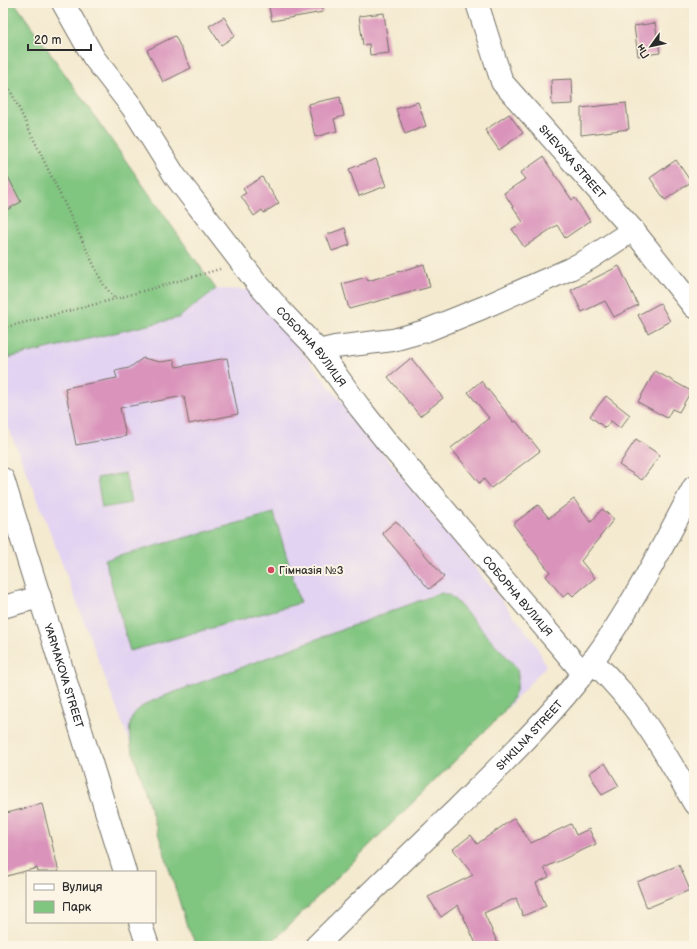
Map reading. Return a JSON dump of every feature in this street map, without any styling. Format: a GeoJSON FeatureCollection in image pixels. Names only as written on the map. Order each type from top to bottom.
{"type":"FeatureCollection","features":[{"type":"Feature","properties":{"kind":"street","name":"СОБОРНА ВУЛИЦЯ"},"geometry":{"type":"LineString","coordinates":[[63,3],[94,58],[132,107],[175,176],[242,262],[281,311],[319,351],[360,408],[387,442],[588,667],[608,675],[636,710],[659,743],[694,803]]}},
{"type":"Feature","properties":{"kind":"street","name":"SHEVSKA STREET"},"geometry":{"type":"LineString","coordinates":[[477,3],[502,82],[633,230],[694,307]]}},
{"type":"Feature","properties":{"kind":"street"},"geometry":{"type":"LineString","coordinates":[[319,351],[393,340],[430,329],[570,269],[633,230]]}},
{"type":"Feature","properties":{"kind":"street","name":"YARMAKOVA STREET"},"geometry":{"type":"LineString","coordinates":[[3,479],[125,871]]}},
{"type":"Feature","properties":{"kind":"street","name":"SHKILNA STREET"},"geometry":{"type":"LineString","coordinates":[[316,946],[504,763],[553,710],[588,667],[624,615],[694,487]]}},
{"type":"Feature","properties":{"kind":"street"},"geometry":{"type":"LineString","coordinates":[[3,607],[40,597]]}},
{"type":"Feature","properties":{"kind":"street"},"geometry":{"type":"LineString","coordinates":[[140,923],[148,946]]}},
{"type":"Feature","properties":{"kind":"path"},"geometry":{"type":"LineString","coordinates":[[3,75],[103,284],[114,299]]}},
{"type":"Feature","properties":{"kind":"path"},"geometry":{"type":"LineString","coordinates":[[3,328],[114,299],[242,262]]}},
{"type":"Feature","properties":{"kind":"shaded area","name":"Гімназія №3"},"geometry":{"type":"Polygon","coordinates":[[[216,289],[252,290],[534,641],[546,666],[500,716],[268,946],[198,946],[187,926],[131,746],[38,500],[3,415],[3,359],[178,318],[216,289]]]}},
{"type":"Feature","properties":{"kind":"green space"},"geometry":{"type":"Polygon","coordinates":[[[3,3],[15,3],[216,289],[178,318],[3,359],[3,3]]]}},
{"type":"Feature","properties":{"kind":"green space"},"geometry":{"type":"Polygon","coordinates":[[[125,473],[131,503],[102,508],[97,478],[125,473]]]}},
{"type":"Feature","properties":{"kind":"green space"},"geometry":{"type":"Polygon","coordinates":[[[274,513],[300,603],[130,651],[105,560],[274,513]]]}},
{"type":"Feature","properties":{"kind":"green space"},"geometry":{"type":"Polygon","coordinates":[[[441,593],[449,595],[456,601],[516,667],[518,680],[512,700],[500,716],[268,946],[198,946],[187,926],[131,746],[130,728],[133,715],[143,706],[159,698],[441,593]]]}},
{"type":"Feature","properties":{"kind":"building"},"geometry":{"type":"Polygon","coordinates":[[[268,3],[322,3],[323,12],[272,21],[268,3]]]}},
{"type":"Feature","properties":{"kind":"building"},"geometry":{"type":"Polygon","coordinates":[[[384,13],[389,53],[370,55],[369,44],[363,45],[359,16],[384,13]]]}},
{"type":"Feature","properties":{"kind":"building"},"geometry":{"type":"Polygon","coordinates":[[[224,17],[235,36],[221,45],[209,26],[224,17]]]}},
{"type":"Feature","properties":{"kind":"building"},"geometry":{"type":"Polygon","coordinates":[[[655,23],[660,53],[638,56],[634,26],[655,23]]]}},
{"type":"Feature","properties":{"kind":"building"},"geometry":{"type":"Polygon","coordinates":[[[175,36],[191,68],[163,82],[147,50],[175,36]]]}},
{"type":"Feature","properties":{"kind":"building"},"geometry":{"type":"Polygon","coordinates":[[[572,79],[573,104],[552,105],[551,80],[572,79]]]}},
{"type":"Feature","properties":{"kind":"building"},"geometry":{"type":"Polygon","coordinates":[[[340,97],[344,116],[334,119],[337,131],[315,137],[308,104],[340,97]]]}},
{"type":"Feature","properties":{"kind":"building"},"geometry":{"type":"Polygon","coordinates":[[[418,102],[426,126],[405,134],[396,109],[418,102]]]}},
{"type":"Feature","properties":{"kind":"building"},"geometry":{"type":"Polygon","coordinates":[[[626,103],[629,129],[581,135],[581,108],[626,103]]]}},
{"type":"Feature","properties":{"kind":"building"},"geometry":{"type":"Polygon","coordinates":[[[509,114],[523,133],[499,150],[485,130],[509,114]]]}},
{"type":"Feature","properties":{"kind":"building"},"geometry":{"type":"Polygon","coordinates":[[[543,157],[572,200],[575,198],[590,221],[565,238],[557,225],[524,247],[512,229],[523,222],[504,193],[525,179],[520,173],[543,157]]]}},
{"type":"Feature","properties":{"kind":"building"},"geometry":{"type":"Polygon","coordinates":[[[376,159],[386,186],[359,196],[349,169],[376,159]]]}},
{"type":"Feature","properties":{"kind":"building"},"geometry":{"type":"Polygon","coordinates":[[[676,160],[691,182],[665,200],[650,178],[676,160]]]}},
{"type":"Feature","properties":{"kind":"building"},"geometry":{"type":"Polygon","coordinates":[[[3,167],[21,202],[3,212],[3,167]]]}},
{"type":"Feature","properties":{"kind":"building"},"geometry":{"type":"Polygon","coordinates":[[[262,177],[279,203],[264,213],[262,210],[254,216],[241,196],[246,193],[243,189],[262,177]]]}},
{"type":"Feature","properties":{"kind":"building"},"geometry":{"type":"Polygon","coordinates":[[[345,228],[350,245],[332,251],[326,235],[345,228]]]}},
{"type":"Feature","properties":{"kind":"building"},"geometry":{"type":"Polygon","coordinates":[[[424,264],[430,287],[349,309],[342,284],[366,277],[368,281],[424,264]]]}},
{"type":"Feature","properties":{"kind":"building"},"geometry":{"type":"Polygon","coordinates":[[[619,266],[638,305],[614,317],[605,301],[582,312],[571,290],[619,266]]]}},
{"type":"Feature","properties":{"kind":"building"},"geometry":{"type":"Polygon","coordinates":[[[660,303],[670,321],[648,333],[638,315],[660,303]]]}},
{"type":"Feature","properties":{"kind":"building"},"geometry":{"type":"Polygon","coordinates":[[[143,358],[160,362],[174,360],[176,367],[227,358],[238,414],[189,424],[184,396],[120,408],[126,436],[76,445],[65,388],[117,378],[115,371],[129,368],[143,358]]]}},
{"type":"Feature","properties":{"kind":"building"},"geometry":{"type":"Polygon","coordinates":[[[411,358],[443,398],[420,416],[388,377],[411,358]]]}},
{"type":"Feature","properties":{"kind":"building"},"geometry":{"type":"Polygon","coordinates":[[[655,371],[691,391],[679,412],[672,409],[667,418],[638,402],[655,371]]]}},
{"type":"Feature","properties":{"kind":"building"},"geometry":{"type":"Polygon","coordinates":[[[481,381],[540,451],[491,488],[484,479],[479,483],[451,448],[489,418],[468,392],[481,381]]]}},
{"type":"Feature","properties":{"kind":"building"},"geometry":{"type":"Polygon","coordinates":[[[606,396],[630,415],[620,428],[611,421],[605,428],[590,416],[606,396]]]}},
{"type":"Feature","properties":{"kind":"building"},"geometry":{"type":"Polygon","coordinates":[[[636,439],[660,455],[642,480],[619,465],[636,439]]]}},
{"type":"Feature","properties":{"kind":"building"},"geometry":{"type":"Polygon","coordinates":[[[574,499],[591,522],[602,509],[614,519],[581,561],[595,578],[573,596],[569,592],[563,597],[546,576],[550,572],[513,524],[538,505],[549,518],[574,499]]]}},
{"type":"Feature","properties":{"kind":"building"},"geometry":{"type":"Polygon","coordinates":[[[396,521],[444,577],[429,589],[382,533],[396,521]]]}},
{"type":"Feature","properties":{"kind":"building"},"geometry":{"type":"Polygon","coordinates":[[[605,763],[619,786],[602,795],[589,773],[605,763]]]}},
{"type":"Feature","properties":{"kind":"building"},"geometry":{"type":"Polygon","coordinates":[[[42,804],[59,871],[38,871],[37,868],[3,877],[3,814],[42,804]]]}},
{"type":"Feature","properties":{"kind":"building"},"geometry":{"type":"Polygon","coordinates":[[[514,818],[531,843],[571,824],[576,835],[589,829],[596,844],[544,868],[549,877],[536,883],[546,906],[523,916],[516,898],[484,913],[499,946],[477,946],[458,905],[441,917],[428,897],[473,875],[453,849],[471,835],[477,844],[514,818]]]}},
{"type":"Feature","properties":{"kind":"building"},"geometry":{"type":"Polygon","coordinates":[[[679,865],[690,890],[647,908],[637,882],[679,865]]]}},
{"type":"Feature","properties":{"kind":"place","name":"Гімназія №3"},"geometry":{"type":"Point","coordinates":[271,570]}}]}
